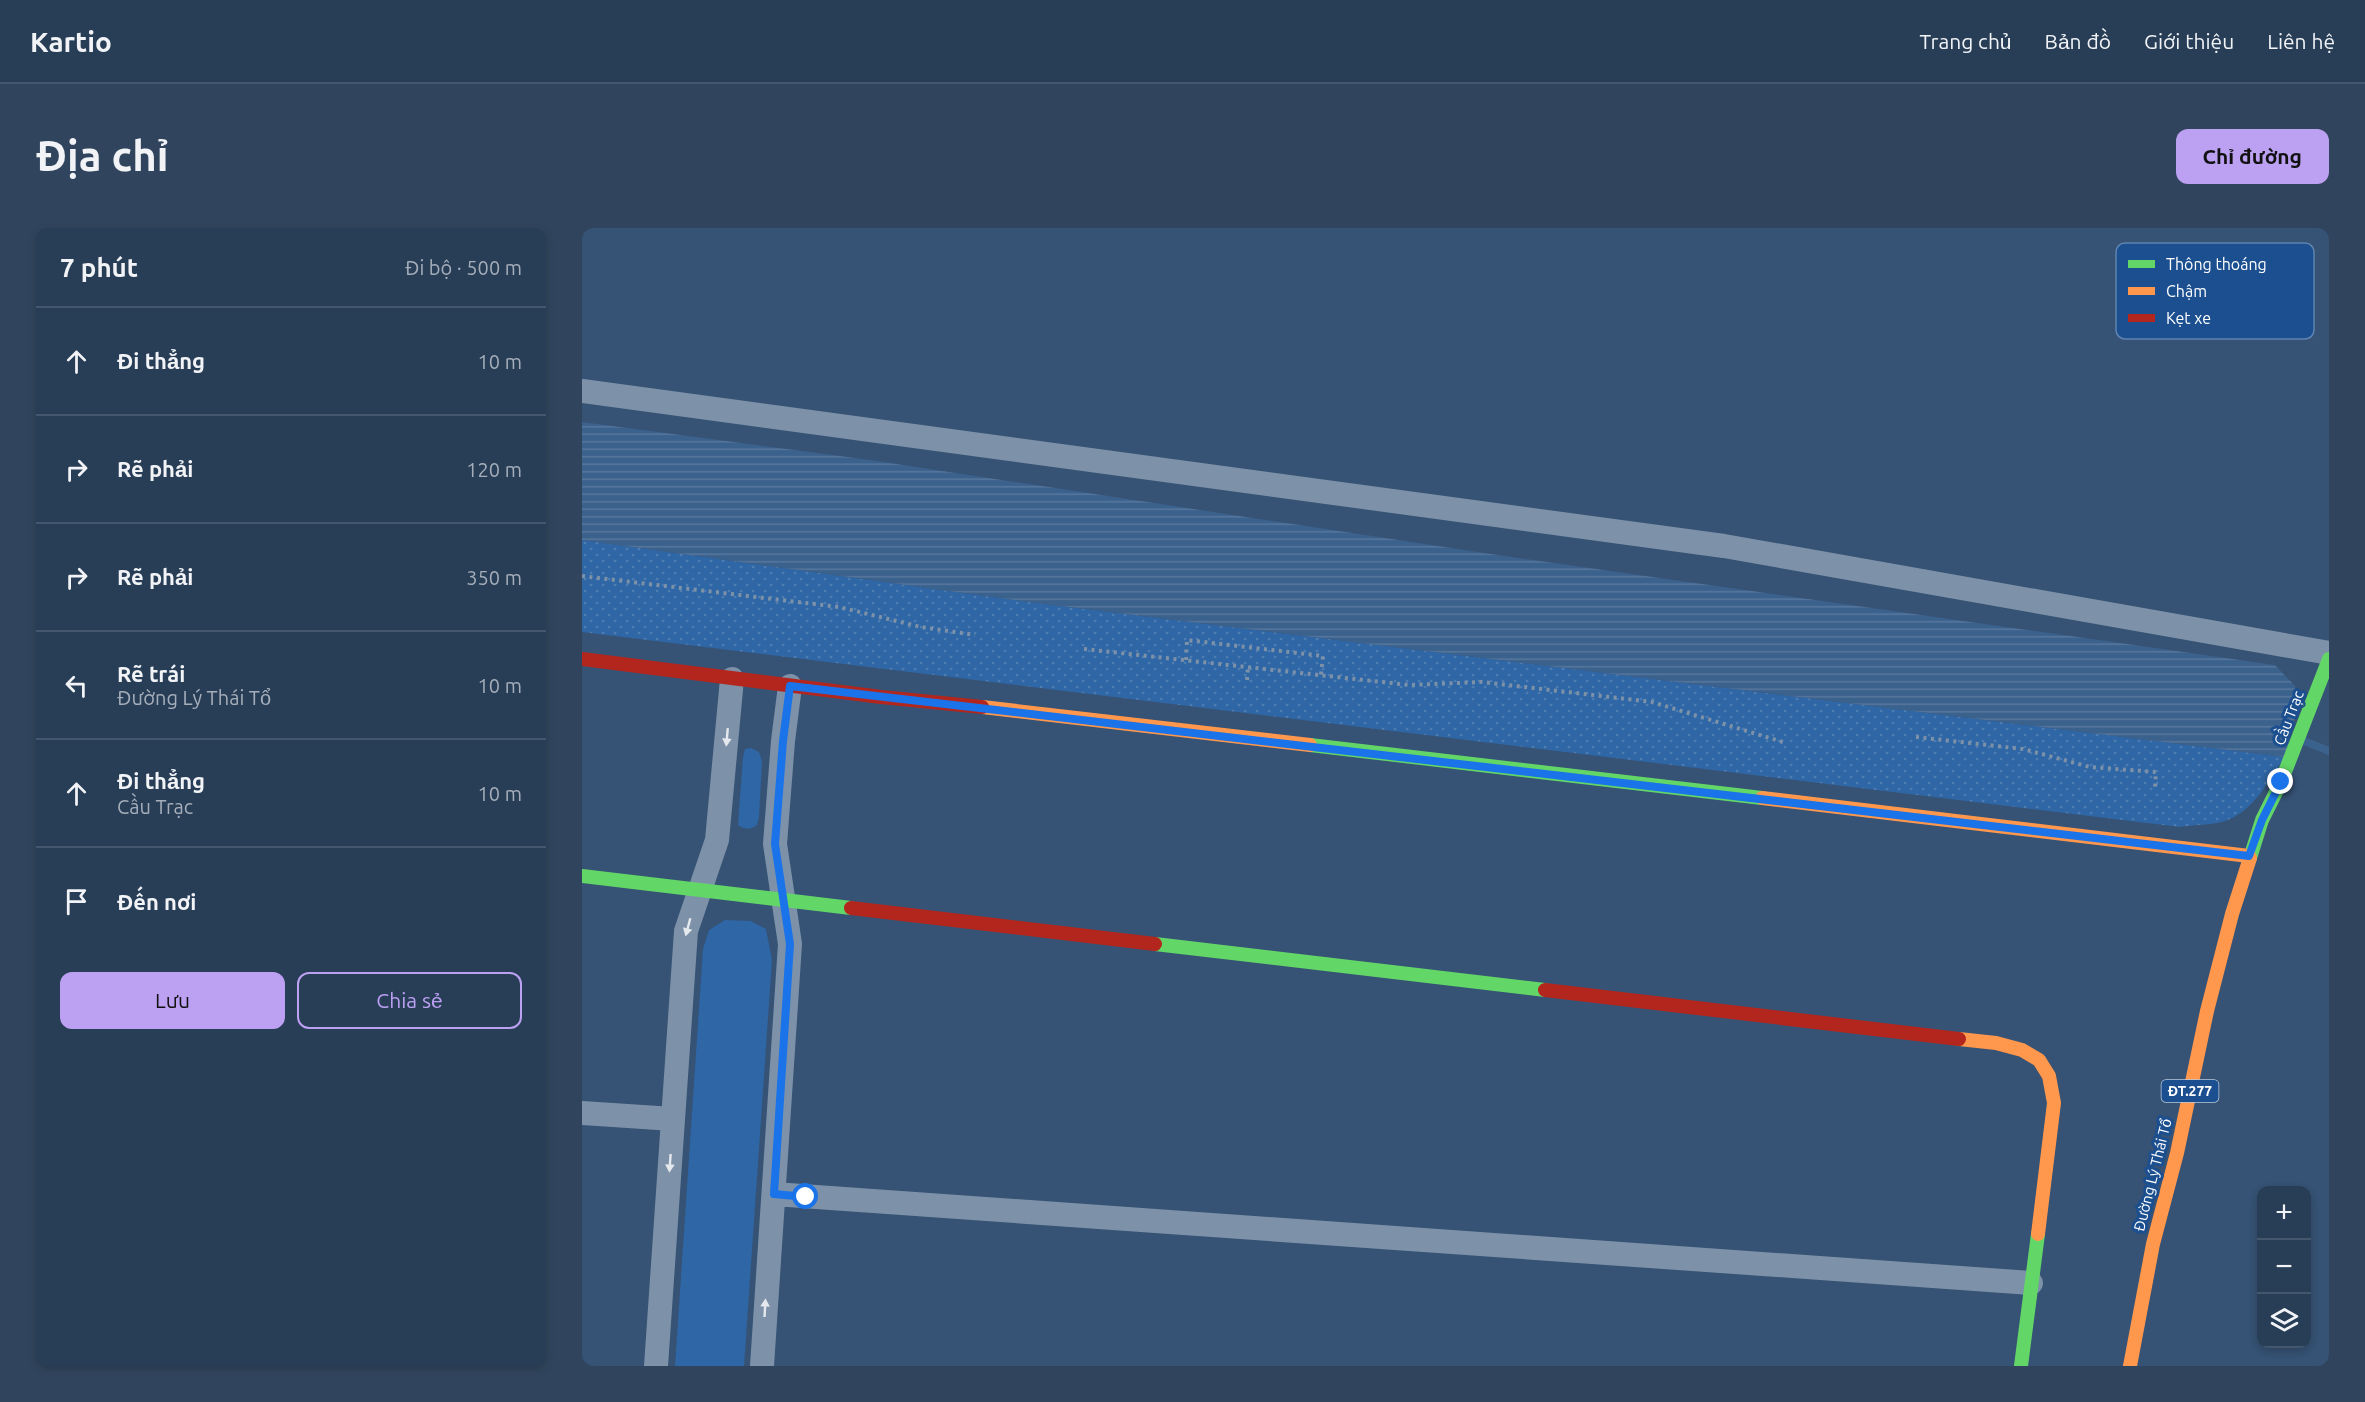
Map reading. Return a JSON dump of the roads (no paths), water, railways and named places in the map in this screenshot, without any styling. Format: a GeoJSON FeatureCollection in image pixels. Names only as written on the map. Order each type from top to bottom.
{"type":"FeatureCollection","features":[{"type":"Feature","properties":{"kind":"street"},"geometry":{"type":"LineString","coordinates":[[582,391],[1724,546],[2329,653]]}},
{"type":"Feature","properties":{"kind":"street"},"geometry":{"type":"LineString","coordinates":[[582,659],[790,686],[2249,856]]}},
{"type":"Feature","properties":{"kind":"street","name":"Cầu Trạc"},"geometry":{"type":"LineString","coordinates":[[2262,820],[2281,782],[2329,659]]}},
{"type":"Feature","properties":{"kind":"street"},"geometry":{"type":"LineString","coordinates":[[656,1366],[686,931],[717,840],[732,678]]}},
{"type":"Feature","properties":{"kind":"street"},"geometry":{"type":"LineString","coordinates":[[762,1366],[790,944],[775,844],[790,686]]}},
{"type":"Feature","properties":{"kind":"street","name":"Đường Lý Thái Tổ"},"geometry":{"type":"LineString","coordinates":[[2130,1366],[2153,1244],[2177,1153],[2207,1011],[2249,856],[2262,820]]}},
{"type":"Feature","properties":{"kind":"street"},"geometry":{"type":"LineString","coordinates":[[582,876],[1972,1040],[2024,1049],[2035,1055],[2043,1064],[2053,1088],[2054,1103],[2020,1366]]}},
{"type":"Feature","properties":{"kind":"street"},"geometry":{"type":"LineString","coordinates":[[582,1113],[673,1119]]}},
{"type":"Feature","properties":{"kind":"street"},"geometry":{"type":"LineString","coordinates":[[774,1194],[2031,1283]]}},
{"type":"Feature","properties":{"kind":"waterway"},"geometry":{"type":"LineString","coordinates":[[2304,741],[2329,751]]}}]}
